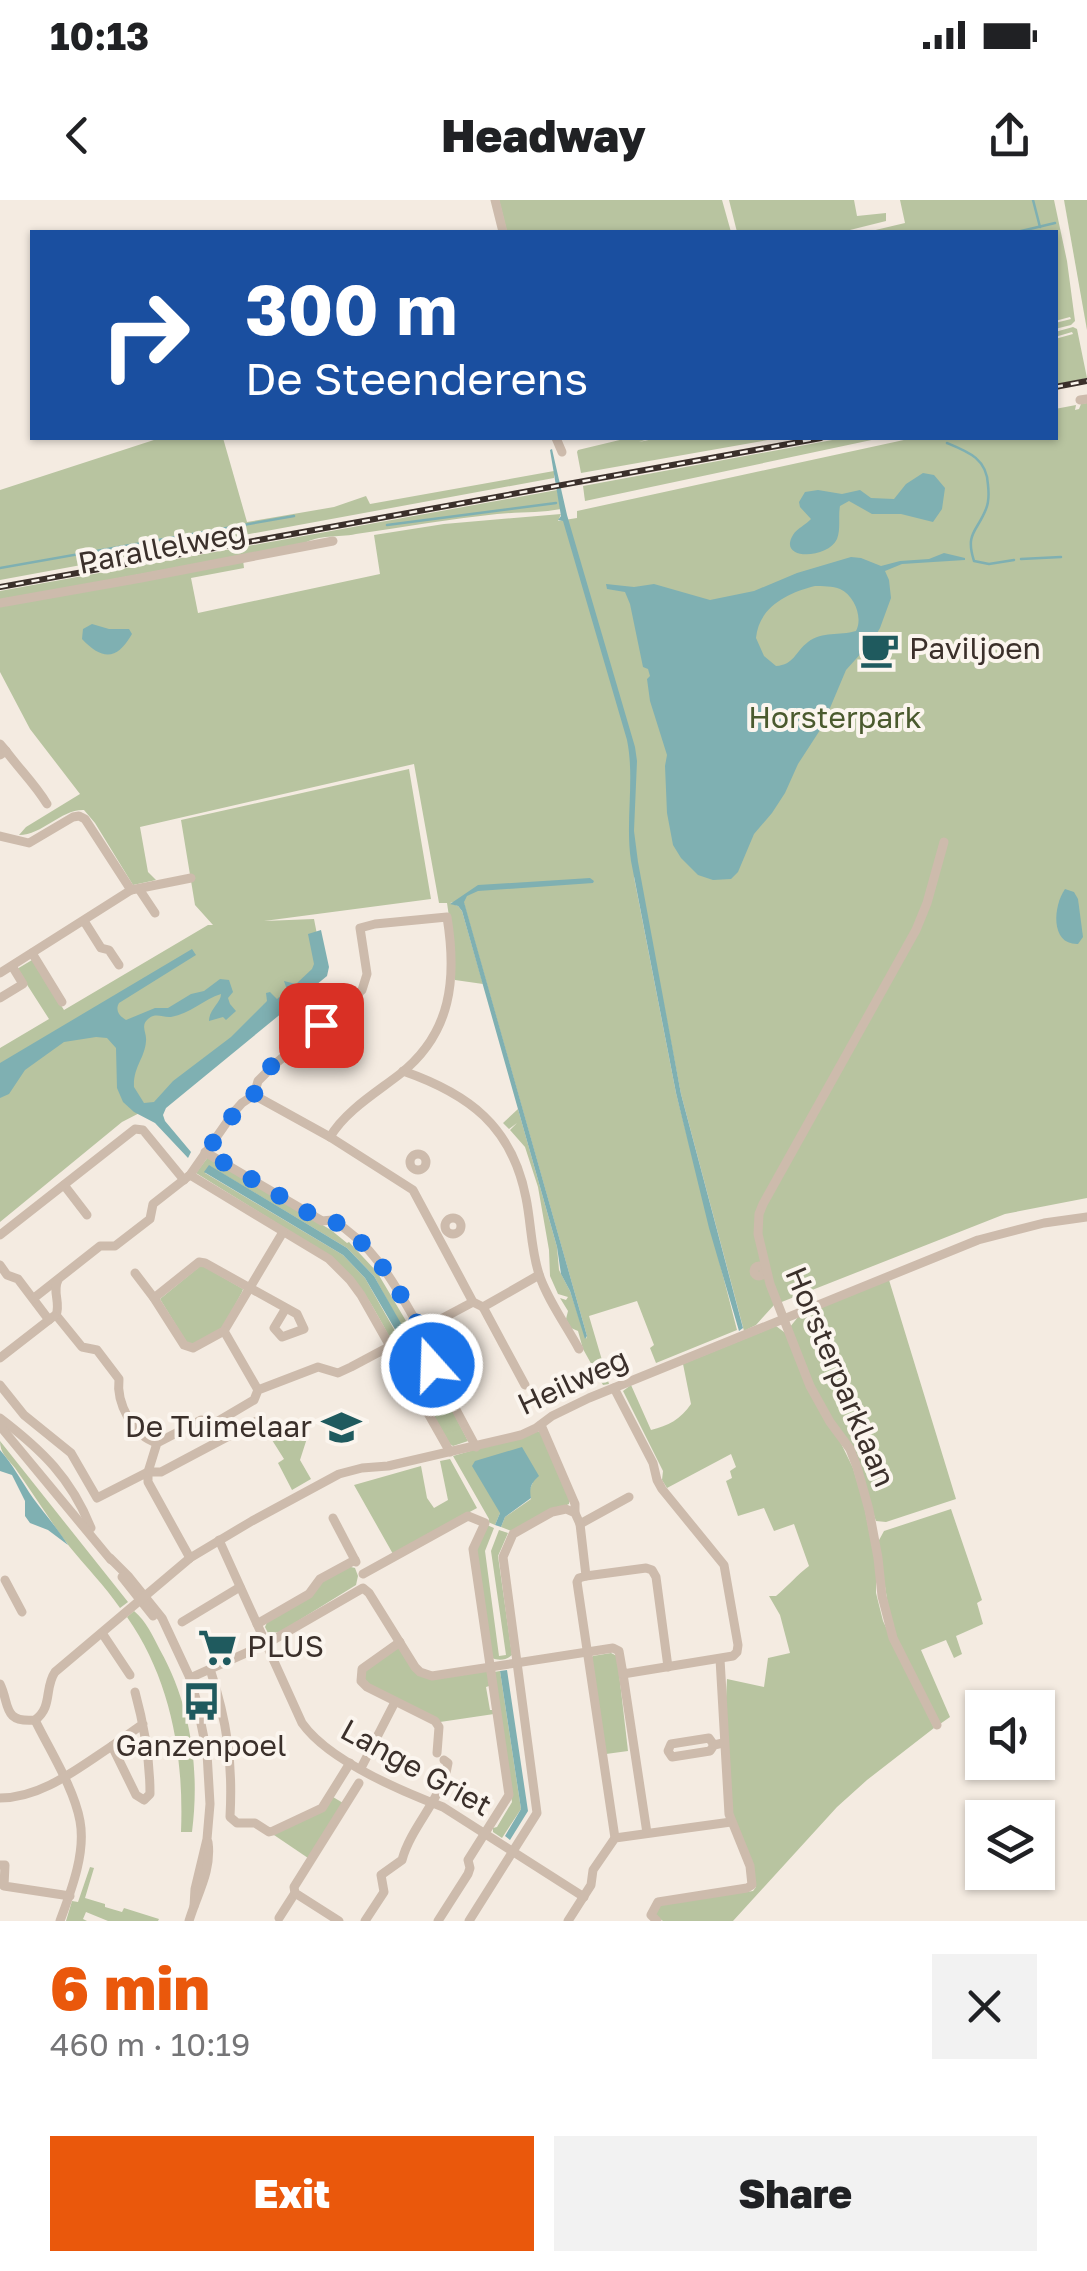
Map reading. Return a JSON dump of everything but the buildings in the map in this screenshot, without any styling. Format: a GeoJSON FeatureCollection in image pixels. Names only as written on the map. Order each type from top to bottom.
{"type":"FeatureCollection","features":[{"type":"Feature","properties":{"kind":"street"},"geometry":{"type":"LineString","coordinates":[[495,200],[502,230]]}},
{"type":"Feature","properties":{"kind":"street"},"geometry":{"type":"LineString","coordinates":[[557,440],[562,452]]}},
{"type":"Feature","properties":{"kind":"street","name":"Parallelweg"},"geometry":{"type":"LineString","coordinates":[[0,602],[333,541]]}},
{"type":"Feature","properties":{"kind":"street"},"geometry":{"type":"LineString","coordinates":[[2,750],[33,782],[47,804]]}},
{"type":"Feature","properties":{"kind":"street"},"geometry":{"type":"LineString","coordinates":[[0,836],[29,842],[72,817],[85,819],[155,914]]}},
{"type":"Feature","properties":{"kind":"street","name":"Horsterparklaan"},"geometry":{"type":"LineString","coordinates":[[937,1725],[893,1638],[857,1467],[850,1449],[820,1406],[783,1318],[758,1234],[759,1214],[916,930],[944,842]]}},
{"type":"Feature","properties":{"kind":"street"},"geometry":{"type":"LineString","coordinates":[[10,992],[0,973],[135,889],[191,878]]}},
{"type":"Feature","properties":{"kind":"street"},"geometry":{"type":"LineString","coordinates":[[34,1298],[100,1246],[115,1246],[150,1219],[153,1204],[187,1178],[242,1103],[254,1095],[258,1081],[362,990],[367,974],[360,928],[447,917],[452,982],[434,1037],[404,1071],[351,1114],[330,1137]]}},
{"type":"Feature","properties":{"kind":"street"},"geometry":{"type":"LineString","coordinates":[[84,921],[101,948],[109,950],[119,965]]}},
{"type":"Feature","properties":{"kind":"street"},"geometry":{"type":"LineString","coordinates":[[32,954],[62,1002]]}},
{"type":"Feature","properties":{"kind":"street"},"geometry":{"type":"LineString","coordinates":[[0,998],[24,984],[12,966]]}},
{"type":"Feature","properties":{"kind":"street"},"geometry":{"type":"LineString","coordinates":[[404,1071],[452,1090],[478,1110],[502,1137],[522,1182],[539,1275],[579,1349]]}},
{"type":"Feature","properties":{"kind":"street"},"geometry":{"type":"LineString","coordinates":[[254,1095],[414,1190],[442,1233],[525,1386]]}},
{"type":"Feature","properties":{"kind":"street"},"geometry":{"type":"LineString","coordinates":[[0,1235],[135,1129],[142,1130],[187,1178],[328,1259],[350,1280],[450,1452]]}},
{"type":"Feature","properties":{"kind":"street"},"geometry":{"type":"LineString","coordinates":[[206,1152],[322,1221],[332,1220],[354,1234],[382,1265],[476,1447]]}},
{"type":"Feature","properties":{"kind":"street"},"geometry":{"type":"LineString","coordinates":[[404,1182],[413,1168]]}},
{"type":"Feature","properties":{"kind":"street"},"geometry":{"type":"LineString","coordinates":[[64,1185],[86,1215]]}},
{"type":"Feature","properties":{"kind":"street","name":"Heilweg"},"geometry":{"type":"LineString","coordinates":[[35,1720],[48,1703],[54,1672],[190,1558],[339,1474],[522,1436],[552,1416],[614,1388],[978,1240],[1044,1223],[1087,1217]]}},
{"type":"Feature","properties":{"kind":"street"},"geometry":{"type":"LineString","coordinates":[[134,1273],[188,1348],[198,1347],[224,1330],[283,1232]]}},
{"type":"Feature","properties":{"kind":"street"},"geometry":{"type":"LineString","coordinates":[[154,1298],[199,1262],[205,1262],[286,1308]]}},
{"type":"Feature","properties":{"kind":"street"},"geometry":{"type":"LineString","coordinates":[[0,1266],[18,1279],[82,1348],[97,1350],[119,1379],[117,1394],[140,1435],[157,1443],[201,1420],[215,1422],[254,1400],[258,1390],[318,1367],[338,1373],[539,1275]]}},
{"type":"Feature","properties":{"kind":"street"},"geometry":{"type":"LineString","coordinates":[[0,1358],[53,1317],[59,1306],[55,1285],[58,1278]]}},
{"type":"Feature","properties":{"kind":"street"},"geometry":{"type":"LineString","coordinates":[[224,1330],[258,1390]]}},
{"type":"Feature","properties":{"kind":"street"},"geometry":{"type":"LineString","coordinates":[[0,1385],[24,1415],[71,1453],[98,1498],[148,1472],[161,1472],[257,1421]]}},
{"type":"Feature","properties":{"kind":"street"},"geometry":{"type":"LineString","coordinates":[[614,1388],[662,1490],[724,1565],[738,1646],[733,1656],[623,1674]]}},
{"type":"Feature","properties":{"kind":"street"},"geometry":{"type":"LineString","coordinates":[[0,1422],[33,1444],[64,1476],[96,1539]]}},
{"type":"Feature","properties":{"kind":"street"},"geometry":{"type":"LineString","coordinates":[[0,1422],[162,1618],[190,1678],[204,1736],[210,1804],[207,1839],[189,1921]]}},
{"type":"Feature","properties":{"kind":"street"},"geometry":{"type":"LineString","coordinates":[[541,1425],[575,1504],[586,1576]]}},
{"type":"Feature","properties":{"kind":"street"},"geometry":{"type":"LineString","coordinates":[[157,1443],[148,1482],[190,1558]]}},
{"type":"Feature","properties":{"kind":"street"},"geometry":{"type":"LineString","coordinates":[[580,1524],[629,1496]]}},
{"type":"Feature","properties":{"kind":"street"},"geometry":{"type":"LineString","coordinates":[[469,1921],[537,1813],[503,1556],[512,1534],[552,1512],[566,1509],[575,1513]]}},
{"type":"Feature","properties":{"kind":"street"},"geometry":{"type":"LineString","coordinates":[[363,1574],[468,1516],[485,1523],[474,1548],[509,1795],[468,1860],[468,1874],[438,1921]]}},
{"type":"Feature","properties":{"kind":"street"},"geometry":{"type":"LineString","coordinates":[[333,1518],[363,1574],[362,1588]]}},
{"type":"Feature","properties":{"kind":"street","name":"Lange Griet"},"geometry":{"type":"LineString","coordinates":[[219,1540],[302,1723],[321,1746],[443,1807],[584,1897]]}},
{"type":"Feature","properties":{"kind":"street"},"geometry":{"type":"LineString","coordinates":[[258,1624],[309,1594],[320,1579],[355,1560]]}},
{"type":"Feature","properties":{"kind":"street"},"geometry":{"type":"LineString","coordinates":[[568,1921],[615,1838],[586,1652],[579,1578],[652,1570],[668,1667]]}},
{"type":"Feature","properties":{"kind":"street"},"geometry":{"type":"LineString","coordinates":[[182,1622],[240,1587]]}},
{"type":"Feature","properties":{"kind":"street"},"geometry":{"type":"LineString","coordinates":[[362,1588],[370,1593],[420,1672],[432,1676],[613,1648],[619,1651],[646,1834]]}},
{"type":"Feature","properties":{"kind":"street"},"geometry":{"type":"LineString","coordinates":[[190,1678],[266,1644],[362,1588]]}},
{"type":"Feature","properties":{"kind":"street"},"geometry":{"type":"LineString","coordinates":[[5,1589],[22,1612]]}},
{"type":"Feature","properties":{"kind":"street"},"geometry":{"type":"LineString","coordinates":[[102,1633],[130,1676]]}},
{"type":"Feature","properties":{"kind":"street"},"geometry":{"type":"LineString","coordinates":[[365,1921],[384,1892],[381,1875],[402,1860],[448,1770],[448,1763],[441,1757],[435,1720],[367,1688],[361,1681],[362,1669],[400,1642]]}},
{"type":"Feature","properties":{"kind":"street"},"geometry":{"type":"LineString","coordinates":[[657,1921],[650,1915],[658,1902],[752,1885],[750,1866],[731,1822],[718,1744],[720,1659]]}},
{"type":"Feature","properties":{"kind":"street"},"geometry":{"type":"LineString","coordinates":[[210,1669],[220,1698],[230,1754],[230,1817],[237,1823],[255,1823],[269,1832],[322,1808],[350,1763]]}},
{"type":"Feature","properties":{"kind":"street"},"geometry":{"type":"LineString","coordinates":[[0,1684],[10,1713],[20,1720],[35,1720],[80,1822],[80,1846],[70,1896],[60,1921]]}},
{"type":"Feature","properties":{"kind":"street"},"geometry":{"type":"LineString","coordinates":[[112,1746],[136,1795],[148,1798],[143,1724],[135,1692]]}},
{"type":"Feature","properties":{"kind":"street"},"geometry":{"type":"LineString","coordinates":[[361,1768],[395,1702]]}},
{"type":"Feature","properties":{"kind":"street"},"geometry":{"type":"LineString","coordinates":[[0,1798],[30,1794],[63,1778],[143,1724]]}},
{"type":"Feature","properties":{"kind":"street"},"geometry":{"type":"LineString","coordinates":[[279,1918],[295,1893],[294,1886],[359,1784]]}},
{"type":"Feature","properties":{"kind":"street"},"geometry":{"type":"LineString","coordinates":[[332,1792],[348,1801]]}},
{"type":"Feature","properties":{"kind":"street"},"geometry":{"type":"LineString","coordinates":[[615,1838],[731,1822]]}},
{"type":"Feature","properties":{"kind":"street"},"geometry":{"type":"LineString","coordinates":[[0,1866],[4,1866],[4,1886],[70,1896]]}},
{"type":"Feature","properties":{"kind":"street"},"geometry":{"type":"LineString","coordinates":[[295,1893],[339,1921]]}},
{"type":"Feature","properties":{"kind":"green space"},"geometry":{"type":"Polygon","coordinates":[[[499,200],[722,200],[730,230],[506,230],[499,200]]]}},
{"type":"Feature","properties":{"kind":"green space"},"geometry":{"type":"Polygon","coordinates":[[[729,200],[854,200],[857,216],[886,213],[886,221],[850,230],[736,230],[729,200]]]}},
{"type":"Feature","properties":{"kind":"green space"},"geometry":{"type":"Polygon","coordinates":[[[900,200],[1054,200],[1075,321],[1058,328],[1058,322],[1071,319],[1058,320],[1058,230],[875,230],[905,223],[900,200]]]}},
{"type":"Feature","properties":{"kind":"green space"},"geometry":{"type":"Polygon","coordinates":[[[1064,200],[1087,200],[1087,330],[1064,200]]]}},
{"type":"Feature","properties":{"kind":"green space"},"geometry":{"type":"Polygon","coordinates":[[[1077,329],[1087,378],[1058,384],[1058,338],[1073,334],[1058,336],[1058,331],[1077,329]]]}},
{"type":"Feature","properties":{"kind":"green space","name":"Horsterpark"},"geometry":{"type":"Polygon","coordinates":[[[1087,403],[1087,1198],[1005,1214],[774,1305],[756,1325],[744,1331],[681,1094],[639,876],[634,877],[676,1093],[737,1330],[656,1363],[650,1348],[654,1345],[637,1301],[589,1316],[609,1384],[603,1385],[583,1349],[578,1331],[566,1319],[568,1311],[560,1298],[568,1297],[558,1294],[550,1276],[538,1187],[525,1147],[510,1130],[517,1123],[509,1129],[503,1123],[518,1109],[557,1247],[559,1270],[586,1339],[463,900],[450,903],[462,911],[483,984],[455,980],[447,903],[439,903],[414,764],[140,827],[148,872],[156,880],[133,885],[84,810],[19,835],[80,794],[30,729],[0,672],[0,605],[243,560],[244,568],[191,578],[198,613],[380,574],[374,535],[444,524],[561,514],[558,521],[577,518],[577,511],[904,440],[1058,440],[1058,408],[1076,405],[1075,410],[1087,403]]]}},
{"type":"Feature","properties":{"kind":"green space"},"geometry":{"type":"Polygon","coordinates":[[[154,440],[224,440],[247,522],[334,507],[366,496],[370,504],[554,471],[554,478],[0,580],[0,490],[154,440]]]}},
{"type":"Feature","properties":{"kind":"green space"},"geometry":{"type":"Polygon","coordinates":[[[620,440],[768,440],[581,473],[578,450],[620,440]]]}},
{"type":"Feature","properties":{"kind":"green space"},"geometry":{"type":"Polygon","coordinates":[[[832,440],[872,440],[585,501],[583,486],[832,440]]]}},
{"type":"Feature","properties":{"kind":"green space"},"geometry":{"type":"Polygon","coordinates":[[[557,490],[561,509],[322,537],[303,544],[0,600],[0,591],[557,490]]]}},
{"type":"Feature","properties":{"kind":"green space"},"geometry":{"type":"Polygon","coordinates":[[[409,769],[431,899],[264,921],[314,919],[323,965],[153,1106],[122,1122],[0,1222],[0,1048],[49,1019],[17,969],[32,960],[64,1010],[213,925],[195,905],[181,820],[409,769]]]}},
{"type":"Feature","properties":{"kind":"green space"},"geometry":{"type":"Polygon","coordinates":[[[208,1157],[349,1242],[377,1272],[409,1326],[389,1336],[357,1283],[330,1256],[196,1173],[208,1157]],[[210,1166],[205,1173],[343,1255],[365,1278],[395,1331],[402,1327],[374,1276],[347,1248],[210,1166]]]}},
{"type":"Feature","properties":{"kind":"green space"},"geometry":{"type":"Polygon","coordinates":[[[203,1266],[243,1289],[222,1329],[196,1344],[187,1343],[160,1299],[203,1266]]]}},
{"type":"Feature","properties":{"kind":"green space"},"geometry":{"type":"Polygon","coordinates":[[[889,1280],[956,1499],[886,1522],[876,1521],[861,1478],[813,1389],[790,1327],[798,1317],[889,1280]]]}},
{"type":"Feature","properties":{"kind":"green space"},"geometry":{"type":"Polygon","coordinates":[[[776,1326],[788,1335],[853,1468],[876,1566],[876,1593],[883,1621],[934,1728],[837,1807],[733,1921],[663,1921],[654,1915],[661,1904],[753,1891],[756,1887],[752,1864],[732,1817],[725,1717],[727,1679],[764,1687],[768,1658],[790,1653],[780,1615],[769,1596],[776,1596],[809,1566],[794,1524],[774,1531],[764,1508],[738,1516],[726,1481],[732,1478],[730,1471],[736,1467],[731,1454],[667,1488],[662,1480],[663,1471],[623,1391],[631,1385],[651,1430],[663,1426],[691,1404],[683,1364],[776,1326]]]}},
{"type":"Feature","properties":{"kind":"green space"},"geometry":{"type":"Polygon","coordinates":[[[416,1341],[468,1441],[450,1444],[397,1352],[416,1341]]]}},
{"type":"Feature","properties":{"kind":"green space"},"geometry":{"type":"Polygon","coordinates":[[[303,1421],[309,1432],[300,1460],[311,1479],[292,1490],[278,1463],[284,1459],[272,1440],[303,1421]]]}},
{"type":"Feature","properties":{"kind":"green space"},"geometry":{"type":"Polygon","coordinates":[[[540,1431],[569,1504],[511,1531],[501,1527],[505,1517],[531,1499],[533,1482],[500,1513],[495,1525],[488,1522],[453,1456],[540,1431]]]}},
{"type":"Feature","properties":{"kind":"green space"},"geometry":{"type":"Polygon","coordinates":[[[0,1441],[128,1602],[120,1608],[69,1546],[4,1455],[0,1441]]]}},
{"type":"Feature","properties":{"kind":"green space"},"geometry":{"type":"Polygon","coordinates":[[[450,1459],[477,1508],[393,1554],[354,1485],[421,1466],[427,1498],[434,1508],[448,1500],[440,1461],[450,1459]]]}},
{"type":"Feature","properties":{"kind":"green space"},"geometry":{"type":"Polygon","coordinates":[[[951,1509],[982,1600],[977,1603],[983,1624],[956,1636],[962,1654],[954,1658],[946,1640],[921,1650],[950,1717],[940,1724],[897,1639],[878,1542],[884,1531],[951,1509]]]}},
{"type":"Feature","properties":{"kind":"green space"},"geometry":{"type":"Polygon","coordinates":[[[487,1525],[494,1528],[485,1551],[499,1656],[506,1655],[491,1551],[499,1530],[508,1533],[498,1556],[512,1655],[503,1660],[492,1658],[476,1549],[487,1525]]]}},
{"type":"Feature","properties":{"kind":"green space"},"geometry":{"type":"Polygon","coordinates":[[[347,1566],[355,1568],[356,1585],[280,1632],[268,1633],[268,1620],[347,1566]]]}},
{"type":"Feature","properties":{"kind":"green space"},"geometry":{"type":"Polygon","coordinates":[[[134,1611],[149,1629],[171,1671],[186,1715],[194,1762],[192,1832],[181,1832],[180,1775],[172,1720],[154,1666],[127,1617],[134,1611]]]}},
{"type":"Feature","properties":{"kind":"green space"},"geometry":{"type":"Polygon","coordinates":[[[400,1646],[422,1676],[486,1670],[492,1685],[486,1687],[490,1710],[494,1714],[440,1722],[368,1684],[363,1676],[365,1670],[400,1646]]]}},
{"type":"Feature","properties":{"kind":"green space"},"geometry":{"type":"Polygon","coordinates":[[[611,1653],[617,1656],[628,1751],[606,1754],[591,1658],[611,1653]]]}},
{"type":"Feature","properties":{"kind":"green space"},"geometry":{"type":"Polygon","coordinates":[[[500,1671],[521,1809],[502,1838],[493,1828],[512,1802],[494,1672],[500,1671]]]}},
{"type":"Feature","properties":{"kind":"green space"},"geometry":{"type":"Polygon","coordinates":[[[333,1797],[343,1803],[308,1858],[274,1835],[333,1797]]]}},
{"type":"Feature","properties":{"kind":"green space"},"geometry":{"type":"Polygon","coordinates":[[[90,1867],[94,1868],[85,1898],[158,1921],[108,1921],[86,1912],[83,1919],[87,1921],[66,1921],[72,1901],[78,1902],[90,1867]]]}},
{"type":"Feature","properties":{"kind":"water"},"geometry":{"type":"Polygon","coordinates":[[[552,449],[567,515],[635,747],[634,831],[638,862],[681,1094],[743,1328],[739,1331],[676,1093],[631,861],[627,740],[563,521],[558,520],[561,516],[552,449]]]}},
{"type":"Feature","properties":{"kind":"water"},"geometry":{"type":"Polygon","coordinates":[[[923,473],[934,475],[945,488],[942,509],[933,522],[901,514],[872,514],[849,501],[840,506],[838,535],[832,546],[806,554],[792,549],[793,535],[811,519],[800,507],[805,492],[842,494],[860,490],[871,498],[894,499],[906,484],[923,473]]]}},
{"type":"Feature","properties":{"kind":"water"},"geometry":{"type":"Polygon","coordinates":[[[944,553],[965,560],[902,564],[885,571],[891,598],[880,628],[846,670],[822,727],[785,793],[754,834],[738,872],[731,879],[713,880],[698,875],[673,845],[667,813],[667,755],[650,701],[650,676],[643,667],[630,604],[625,592],[607,589],[606,584],[654,584],[710,600],[754,591],[851,557],[881,566],[944,553]],[[818,586],[776,603],[758,627],[756,638],[764,656],[776,666],[791,661],[814,639],[856,631],[858,614],[850,597],[837,588],[818,586]]]}},
{"type":"Feature","properties":{"kind":"water"},"geometry":{"type":"Polygon","coordinates":[[[92,624],[129,629],[132,634],[121,649],[103,654],[82,639],[83,629],[92,624]]]}},
{"type":"Feature","properties":{"kind":"water"},"geometry":{"type":"Polygon","coordinates":[[[590,878],[593,883],[478,891],[464,902],[585,1339],[561,1274],[557,1247],[462,911],[450,904],[478,885],[590,878]]]}},
{"type":"Feature","properties":{"kind":"water"},"geometry":{"type":"Polygon","coordinates":[[[1065,889],[1074,892],[1078,899],[1083,937],[1078,944],[1069,943],[1058,932],[1056,914],[1065,889]]]}},
{"type":"Feature","properties":{"kind":"water"},"geometry":{"type":"Polygon","coordinates":[[[321,930],[329,967],[327,976],[166,1108],[165,1121],[191,1152],[188,1158],[155,1123],[123,1102],[117,1088],[116,1048],[107,1038],[64,1042],[25,1070],[9,1094],[0,1098],[0,1063],[192,949],[196,955],[118,1006],[118,1013],[126,1020],[155,1008],[168,1008],[220,979],[229,980],[233,992],[228,998],[236,1011],[226,1020],[223,1017],[209,1021],[221,994],[178,1015],[154,1016],[146,1022],[145,1047],[134,1087],[144,1103],[154,1102],[173,1081],[231,1037],[267,1001],[266,993],[277,999],[287,990],[284,981],[296,984],[312,969],[308,934],[321,930]]]}},
{"type":"Feature","properties":{"kind":"water"},"geometry":{"type":"Polygon","coordinates":[[[209,1165],[347,1248],[374,1276],[403,1327],[396,1331],[365,1278],[343,1255],[204,1172],[209,1165]]]}},
{"type":"Feature","properties":{"kind":"water"},"geometry":{"type":"Polygon","coordinates":[[[522,1447],[539,1476],[531,1486],[531,1498],[505,1517],[501,1527],[495,1525],[500,1513],[472,1466],[475,1461],[522,1447]]]}},
{"type":"Feature","properties":{"kind":"water"},"geometry":{"type":"Polygon","coordinates":[[[0,1450],[68,1545],[30,1523],[25,1516],[25,1501],[12,1475],[0,1471],[0,1450]]]}},
{"type":"Feature","properties":{"kind":"water"},"geometry":{"type":"Polygon","coordinates":[[[507,1670],[528,1811],[510,1840],[505,1836],[521,1809],[500,1671],[507,1670]]]}},
{"type":"Feature","properties":{"kind":"waterway"},"geometry":{"type":"LineString","coordinates":[[1033,200],[1040,227]]}},
{"type":"Feature","properties":{"kind":"waterway"},"geometry":{"type":"LineString","coordinates":[[1025,230],[1055,223]]}},
{"type":"Feature","properties":{"kind":"waterway"},"geometry":{"type":"LineString","coordinates":[[947,443],[975,458],[987,476],[988,504],[971,538],[974,561],[989,564],[1014,560]]}},
{"type":"Feature","properties":{"kind":"waterway"},"geometry":{"type":"LineString","coordinates":[[387,525],[556,503]]}},
{"type":"Feature","properties":{"kind":"waterway"},"geometry":{"type":"LineString","coordinates":[[0,568],[294,516]]}},
{"type":"Feature","properties":{"kind":"waterway"},"geometry":{"type":"LineString","coordinates":[[1021,559],[1061,557]]}},
{"type":"Feature","properties":{"kind":"railway"},"geometry":{"type":"LineString","coordinates":[[1058,386],[1087,381]]}},
{"type":"Feature","properties":{"kind":"railway"},"geometry":{"type":"LineString","coordinates":[[0,587],[810,440]]}},
{"type":"Feature","properties":{"kind":"place","name":"Paviljoen"},"geometry":{"type":"Point","coordinates":[879,649]}},
{"type":"Feature","properties":{"kind":"place","name":"De Tuimelaar"},"geometry":{"type":"Point","coordinates":[342,1427]}},
{"type":"Feature","properties":{"kind":"place","name":"PLUS"},"geometry":{"type":"Point","coordinates":[217,1647]}},
{"type":"Feature","properties":{"kind":"place","name":"Ganzenpoel"},"geometry":{"type":"Point","coordinates":[201,1702]}},
{"type":"Feature","properties":{"kind":"route"},"geometry":{"type":"LineString","coordinates":[[321,1025],[258,1081],[254,1095],[242,1103],[206,1152],[322,1221],[332,1220],[359,1238],[389,1275],[421,1330],[415,1333],[432,1365]]}}]}
